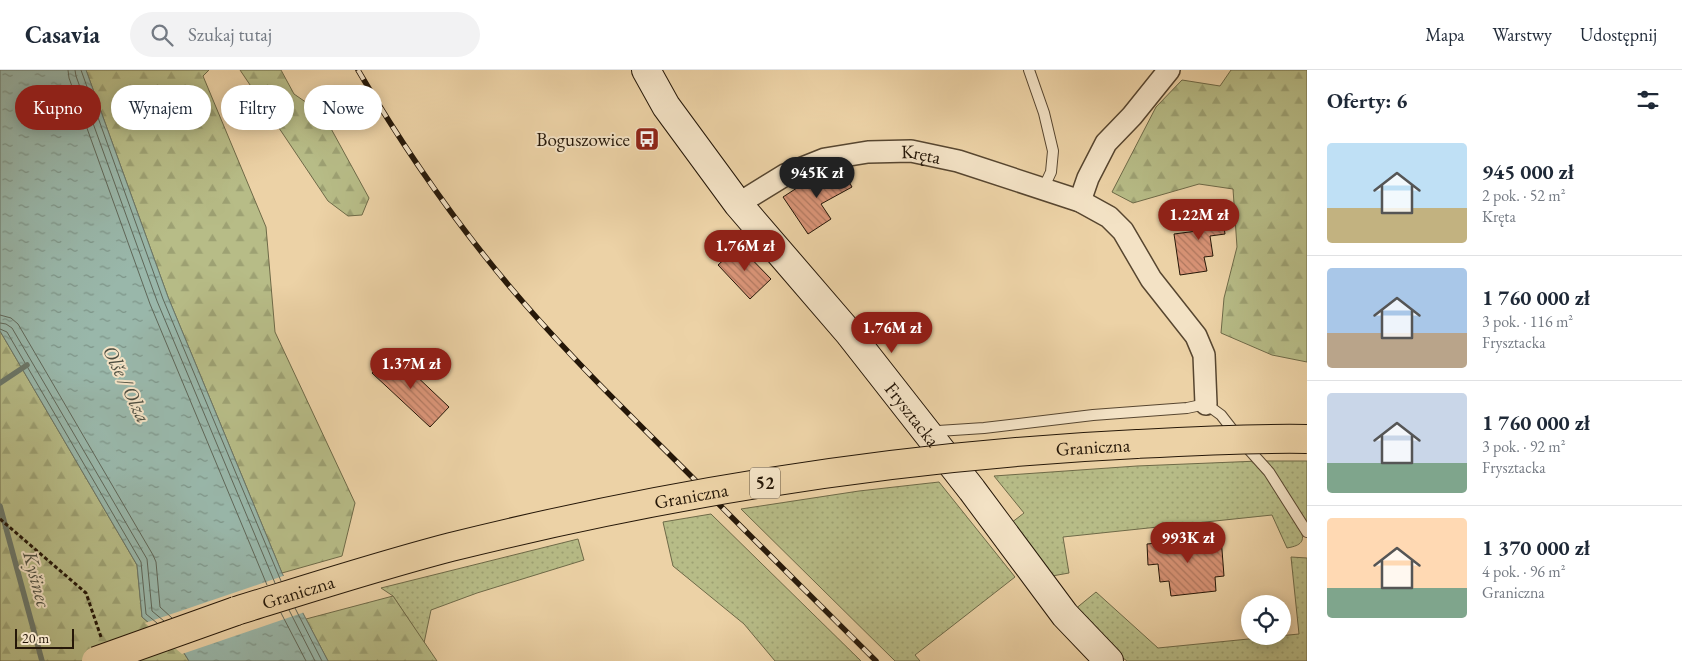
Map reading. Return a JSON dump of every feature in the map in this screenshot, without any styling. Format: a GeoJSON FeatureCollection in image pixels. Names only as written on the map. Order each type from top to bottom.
{"type":"FeatureCollection","features":[{"type":"Feature","properties":{"kind":"main road","name":"Graniczna"},"geometry":{"type":"LineString","coordinates":[[100,653],[360,572],[450,548],[617,510],[795,478],[900,464],[1044,449],[1168,442],[1307,438]]}},
{"type":"Feature","properties":{"kind":"street","name":"Frysztacka"},"geometry":{"type":"LineString","coordinates":[[646,70],[666,106],[738,204],[849,333],[972,490],[1065,615],[1109,661]]}},
{"type":"Feature","properties":{"kind":"street"},"geometry":{"type":"LineString","coordinates":[[1080,200],[1088,178],[1106,142],[1132,116],[1169,70]]}},
{"type":"Feature","properties":{"kind":"street","name":"Kręta"},"geometry":{"type":"LineString","coordinates":[[738,204],[785,175],[825,159],[868,152],[911,151],[958,160],[1080,200],[1109,217],[1123,231],[1151,279],[1196,336],[1204,355],[1206,404]]}},
{"type":"Feature","properties":{"kind":"lane"},"geometry":{"type":"LineString","coordinates":[[1029,70],[1044,113],[1053,151],[1051,172],[1043,189]]}},
{"type":"Feature","properties":{"kind":"lane"},"geometry":{"type":"LineString","coordinates":[[930,436],[938,431],[984,428],[1094,415],[1188,408],[1206,404],[1222,414],[1242,442],[1269,472],[1307,532]]}},
{"type":"Feature","properties":{"kind":"path"},"geometry":{"type":"LineString","coordinates":[[0,519],[86,593],[100,653]]}},
{"type":"Feature","properties":{"kind":"green space"},"geometry":{"type":"Polygon","coordinates":[[[86,70],[209,70],[203,76],[207,85],[111,85],[111,130],[211,130],[211,95],[221,119],[221,130],[226,130],[266,227],[275,332],[355,503],[342,556],[282,573],[168,297],[101,112],[101,85],[91,85],[86,70]]]}},
{"type":"Feature","properties":{"kind":"green space"},"geometry":{"type":"Polygon","coordinates":[[[240,70],[281,70],[289,85],[250,85],[240,70]]]}},
{"type":"Feature","properties":{"kind":"green space"},"geometry":{"type":"Polygon","coordinates":[[[1231,70],[1307,70],[1307,362],[1272,355],[1221,333],[1224,298],[1237,247],[1233,189],[1199,184],[1133,203],[1112,192],[1156,107],[1182,80],[1220,86],[1231,70]]]}},
{"type":"Feature","properties":{"kind":"green space"},"geometry":{"type":"Polygon","coordinates":[[[294,94],[304,101],[304,130],[332,130],[369,198],[362,215],[348,216],[328,201],[280,130],[294,130],[294,94]]]}},
{"type":"Feature","properties":{"kind":"green space"},"geometry":{"type":"Polygon","coordinates":[[[0,331],[137,565],[142,617],[184,653],[189,661],[0,661],[0,331]]]}},
{"type":"Feature","properties":{"kind":"green space"},"geometry":{"type":"Polygon","coordinates":[[[1307,461],[1307,526],[1301,531],[1302,541],[1298,545],[1287,548],[1272,515],[1063,537],[1069,573],[1052,576],[1011,523],[1024,513],[994,476],[1137,466],[1307,461]]]}},
{"type":"Feature","properties":{"kind":"green space"},"geometry":{"type":"Polygon","coordinates":[[[939,482],[1015,577],[915,655],[920,661],[895,661],[741,509],[859,491],[939,482]]]}},
{"type":"Feature","properties":{"kind":"green space"},"geometry":{"type":"Polygon","coordinates":[[[711,514],[861,661],[775,661],[744,624],[673,566],[663,522],[711,514]]]}},
{"type":"Feature","properties":{"kind":"green space"},"geometry":{"type":"Polygon","coordinates":[[[578,539],[584,560],[477,593],[431,610],[424,643],[393,596],[381,588],[578,539]]]}},
{"type":"Feature","properties":{"kind":"green space"},"geometry":{"type":"Polygon","coordinates":[[[1291,557],[1307,558],[1307,661],[1127,661],[1112,650],[1074,610],[1096,592],[1158,648],[1241,640],[1241,645],[1291,645],[1291,635],[1299,634],[1291,557]]]}},
{"type":"Feature","properties":{"kind":"green space"},"geometry":{"type":"Polygon","coordinates":[[[393,596],[437,661],[328,661],[306,619],[393,596]]]}},
{"type":"Feature","properties":{"kind":"water","name":"Olše / Olza"},"geometry":{"type":"Polygon","coordinates":[[[0,70],[86,70],[91,85],[15,85],[15,130],[101,130],[101,112],[168,297],[282,573],[328,661],[189,661],[184,653],[142,617],[137,565],[0,331],[0,70]]]}},
{"type":"Feature","properties":{"kind":"pier"},"geometry":{"type":"Polygon","coordinates":[[[286,575],[305,612],[182,654],[145,623],[286,575]]]}},
{"type":"Feature","properties":{"kind":"building"},"geometry":{"type":"Polygon","coordinates":[[[842,169],[852,187],[821,204],[831,219],[808,234],[783,197],[806,182],[808,184],[832,170],[842,169]]]}},
{"type":"Feature","properties":{"kind":"building"},"geometry":{"type":"Polygon","coordinates":[[[1221,207],[1225,234],[1210,236],[1213,256],[1204,257],[1207,271],[1180,275],[1174,234],[1197,231],[1194,211],[1221,207]]]}},
{"type":"Feature","properties":{"kind":"building"},"geometry":{"type":"Polygon","coordinates":[[[739,246],[771,279],[750,299],[718,265],[739,246]]]}},
{"type":"Feature","properties":{"kind":"building"},"geometry":{"type":"Polygon","coordinates":[[[392,353],[449,407],[430,427],[372,373],[392,353]]]}},
{"type":"Feature","properties":{"kind":"building"},"geometry":{"type":"Polygon","coordinates":[[[1221,537],[1224,576],[1215,577],[1216,591],[1171,596],[1169,581],[1160,582],[1158,564],[1148,565],[1147,544],[1221,537]]]}},
{"type":"Feature","properties":{"kind":"waterway","name":"Kyšinec"},"geometry":{"type":"LineString","coordinates":[[0,383],[27,365]]}},
{"type":"Feature","properties":{"kind":"waterway","name":"Kyšinec"},"geometry":{"type":"LineString","coordinates":[[0,506],[42,661]]}},
{"type":"Feature","properties":{"kind":"railway"},"geometry":{"type":"LineString","coordinates":[[358,70],[395,131],[435,190],[523,302],[606,391],[876,661]]}},
{"type":"Feature","properties":{"kind":"place","name":"Boguszowice"},"geometry":{"type":"Point","coordinates":[647,139]}}]}
